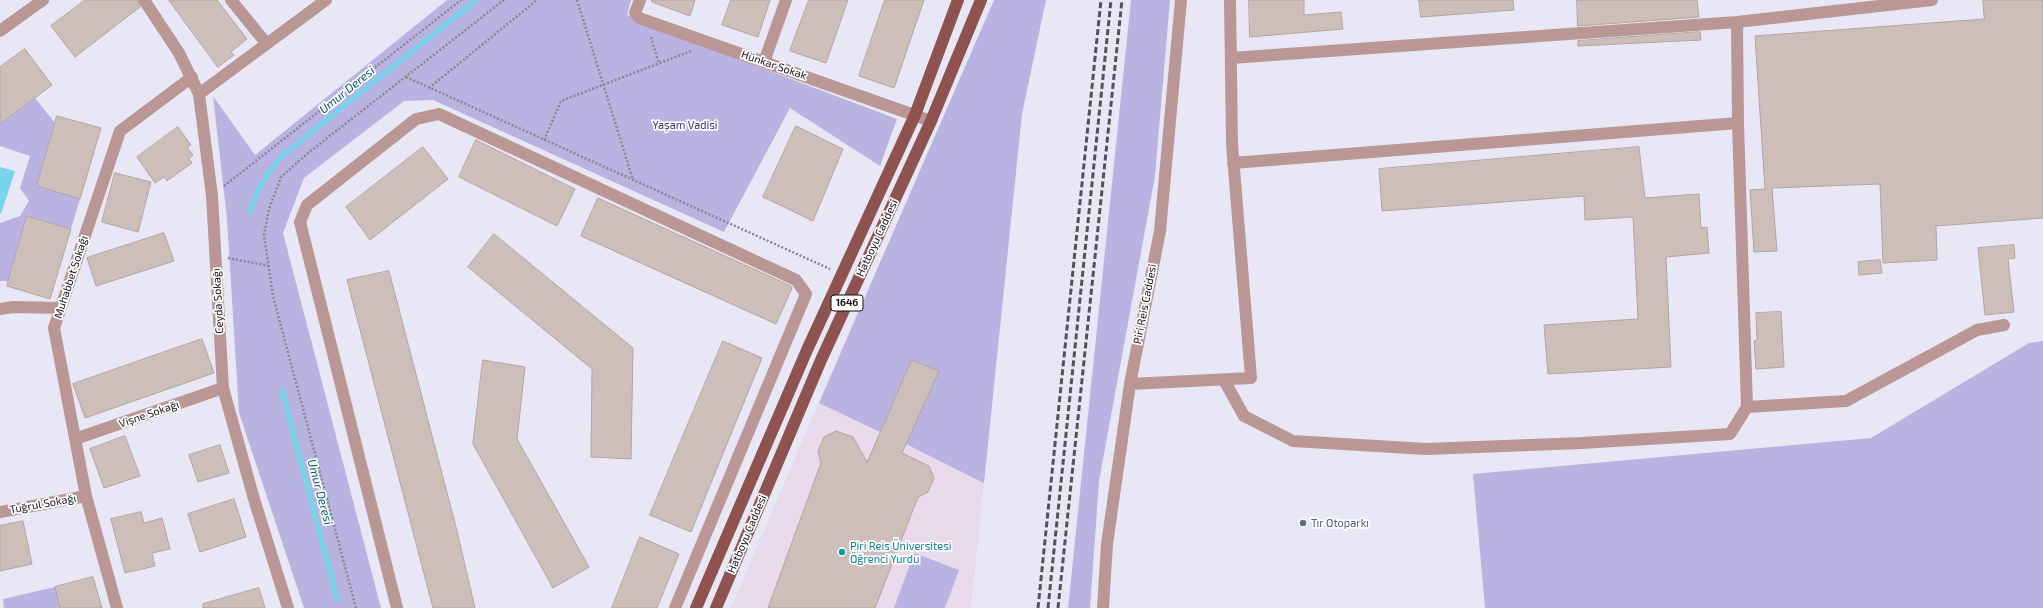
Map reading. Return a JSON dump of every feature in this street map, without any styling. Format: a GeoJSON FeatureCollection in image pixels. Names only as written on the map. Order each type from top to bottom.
{"type":"FeatureCollection","features":[{"type":"Feature","properties":{"kind":"main road","name":"Hatboyu Caddesi"},"geometry":{"type":"LineString","coordinates":[[696,608],[842,274],[915,115],[958,0]]}},
{"type":"Feature","properties":{"kind":"main road","name":"Hatboyu Caddesi"},"geometry":{"type":"LineString","coordinates":[[716,608],[821,360],[931,121],[982,0]]}},
{"type":"Feature","properties":{"kind":"street"},"geometry":{"type":"LineString","coordinates":[[0,31],[43,0]]}},
{"type":"Feature","properties":{"kind":"street","name":"Ceyda Sokağı"},"geometry":{"type":"LineString","coordinates":[[144,0],[180,53],[199,94],[212,196],[223,388],[254,499],[288,608]]}},
{"type":"Feature","properties":{"kind":"street"},"geometry":{"type":"LineString","coordinates":[[231,0],[266,43]]}},
{"type":"Feature","properties":{"kind":"street"},"geometry":{"type":"LineString","coordinates":[[199,94],[326,0]]}},
{"type":"Feature","properties":{"kind":"street","name":"Hünkar Sokak"},"geometry":{"type":"LineString","coordinates":[[640,0],[635,13],[639,18],[931,121]]}},
{"type":"Feature","properties":{"kind":"street"},"geometry":{"type":"LineString","coordinates":[[764,62],[786,0]]}},
{"type":"Feature","properties":{"kind":"street","name":"Piri Reis Caddesi"},"geometry":{"type":"LineString","coordinates":[[1104,608],[1107,544],[1130,384],[1160,231],[1181,0]]}},
{"type":"Feature","properties":{"kind":"street"},"geometry":{"type":"LineString","coordinates":[[1130,384],[1251,378],[1234,163],[1230,0]]}},
{"type":"Feature","properties":{"kind":"street"},"geometry":{"type":"LineString","coordinates":[[1231,58],[1737,22],[1932,0]]}},
{"type":"Feature","properties":{"kind":"street"},"geometry":{"type":"LineString","coordinates":[[1224,380],[1244,416],[1293,441],[1411,448],[1582,443],[1730,434],[1747,407],[1738,123],[1737,22]]}},
{"type":"Feature","properties":{"kind":"street","name":"Muhabbet Sokağı"},"geometry":{"type":"LineString","coordinates":[[117,608],[86,496],[54,328],[120,131],[192,77]]}},
{"type":"Feature","properties":{"kind":"street"},"geometry":{"type":"LineString","coordinates":[[397,608],[300,222],[307,205],[416,119],[439,114],[796,280],[806,294],[675,608]]}},
{"type":"Feature","properties":{"kind":"street"},"geometry":{"type":"LineString","coordinates":[[1234,163],[1738,123]]}},
{"type":"Feature","properties":{"kind":"street"},"geometry":{"type":"LineString","coordinates":[[0,310],[13,307],[61,308]]}},
{"type":"Feature","properties":{"kind":"street"},"geometry":{"type":"LineString","coordinates":[[1747,407],[1846,401],[1977,330],[2004,325]]}},
{"type":"Feature","properties":{"kind":"street","name":"Vişne Sokağı"},"geometry":{"type":"LineString","coordinates":[[75,439],[223,388]]}},
{"type":"Feature","properties":{"kind":"street","name":"Tuğrul Sokağı"},"geometry":{"type":"LineString","coordinates":[[0,512],[86,496]]}},
{"type":"Feature","properties":{"kind":"path"},"geometry":{"type":"LineString","coordinates":[[212,196],[461,0]]}},
{"type":"Feature","properties":{"kind":"path"},"geometry":{"type":"LineString","coordinates":[[356,608],[273,296],[264,235],[269,209],[281,177],[308,153],[504,0]]}},
{"type":"Feature","properties":{"kind":"path"},"geometry":{"type":"LineString","coordinates":[[430,88],[537,0]]}},
{"type":"Feature","properties":{"kind":"path"},"geometry":{"type":"LineString","coordinates":[[577,0],[633,180]]}},
{"type":"Feature","properties":{"kind":"path"},"geometry":{"type":"LineString","coordinates":[[650,31],[659,64]]}},
{"type":"Feature","properties":{"kind":"path"},"geometry":{"type":"LineString","coordinates":[[544,140],[561,101],[698,49]]}},
{"type":"Feature","properties":{"kind":"path"},"geometry":{"type":"LineString","coordinates":[[406,77],[842,274]]}},
{"type":"Feature","properties":{"kind":"path"},"geometry":{"type":"LineString","coordinates":[[216,255],[269,266]]}},
{"type":"Feature","properties":{"kind":"shaded area"},"geometry":{"type":"Polygon","coordinates":[[[858,310],[997,355],[971,608],[731,608],[858,310]]]}},
{"type":"Feature","properties":{"kind":"green space","name":"Yaşam Vadisi"},"geometry":{"type":"Polygon","coordinates":[[[447,0],[631,0],[627,15],[648,25],[897,119],[880,166],[790,108],[724,232],[433,100],[404,101],[304,178],[283,233],[381,608],[304,608],[239,413],[227,219],[213,96],[255,155],[447,0]]]}},
{"type":"Feature","properties":{"kind":"green space"},"geometry":{"type":"Polygon","coordinates":[[[994,0],[1046,0],[1022,114],[984,483],[906,444],[938,371],[912,360],[880,432],[819,403],[994,0]]]}},
{"type":"Feature","properties":{"kind":"green space"},"geometry":{"type":"Polygon","coordinates":[[[1131,0],[1170,0],[1155,176],[1099,481],[1090,608],[1068,608],[1131,0]]]}},
{"type":"Feature","properties":{"kind":"green space"},"geometry":{"type":"Polygon","coordinates":[[[35,98],[55,123],[37,186],[80,199],[71,229],[27,216],[8,281],[0,281],[0,223],[20,216],[29,201],[20,188],[30,156],[0,146],[0,124],[35,98]]]}},
{"type":"Feature","properties":{"kind":"green space"},"geometry":{"type":"Polygon","coordinates":[[[2043,341],[2043,608],[1485,608],[1473,474],[1871,438],[2029,343],[2043,341]]]}},
{"type":"Feature","properties":{"kind":"green space"},"geometry":{"type":"Polygon","coordinates":[[[914,553],[959,570],[945,608],[894,608],[914,553]]]}},
{"type":"Feature","properties":{"kind":"green space"},"geometry":{"type":"Polygon","coordinates":[[[55,587],[60,608],[4,608],[3,599],[55,587]]]}},
{"type":"Feature","properties":{"kind":"water"},"geometry":{"type":"Polygon","coordinates":[[[0,167],[15,171],[1,214],[0,213],[0,167]]]}},
{"type":"Feature","properties":{"kind":"building"},"geometry":{"type":"Polygon","coordinates":[[[85,0],[137,0],[140,7],[75,57],[51,26],[85,0]]]}},
{"type":"Feature","properties":{"kind":"building"},"geometry":{"type":"Polygon","coordinates":[[[169,0],[217,0],[247,39],[231,52],[234,55],[218,67],[169,0]]]}},
{"type":"Feature","properties":{"kind":"building"},"geometry":{"type":"Polygon","coordinates":[[[652,0],[695,0],[690,16],[652,2],[652,0]]]}},
{"type":"Feature","properties":{"kind":"building"},"geometry":{"type":"Polygon","coordinates":[[[731,0],[770,0],[758,37],[722,25],[731,0]]]}},
{"type":"Feature","properties":{"kind":"building"},"geometry":{"type":"Polygon","coordinates":[[[809,0],[848,0],[826,63],[790,51],[809,0]]]}},
{"type":"Feature","properties":{"kind":"building"},"geometry":{"type":"Polygon","coordinates":[[[885,0],[924,0],[894,88],[859,76],[885,0]]]}},
{"type":"Feature","properties":{"kind":"building"},"geometry":{"type":"Polygon","coordinates":[[[1249,0],[1304,0],[1304,15],[1341,12],[1343,29],[1250,37],[1249,0]]]}},
{"type":"Feature","properties":{"kind":"building"},"geometry":{"type":"Polygon","coordinates":[[[1419,0],[1513,0],[1514,10],[1421,17],[1419,0]]]}},
{"type":"Feature","properties":{"kind":"building"},"geometry":{"type":"Polygon","coordinates":[[[1577,0],[1697,0],[1699,17],[1578,26],[1577,0]]]}},
{"type":"Feature","properties":{"kind":"building"},"geometry":{"type":"Polygon","coordinates":[[[1983,0],[2043,0],[2043,218],[1936,226],[1937,260],[1883,263],[1880,184],[1772,188],[1777,251],[1754,252],[1750,190],[1765,189],[1755,36],[1984,19],[1983,0]]]}},
{"type":"Feature","properties":{"kind":"building"},"geometry":{"type":"Polygon","coordinates":[[[1700,32],[1701,40],[1578,46],[1578,41],[1700,32]]]}},
{"type":"Feature","properties":{"kind":"building"},"geometry":{"type":"Polygon","coordinates":[[[25,49],[52,85],[0,124],[0,67],[25,49]]]}},
{"type":"Feature","properties":{"kind":"building"},"geometry":{"type":"Polygon","coordinates":[[[57,116],[101,128],[80,199],[37,186],[57,116]]]}},
{"type":"Feature","properties":{"kind":"building"},"geometry":{"type":"Polygon","coordinates":[[[796,126],[843,149],[813,221],[763,197],[796,126]]]}},
{"type":"Feature","properties":{"kind":"building"},"geometry":{"type":"Polygon","coordinates":[[[178,127],[191,145],[187,147],[193,155],[189,159],[192,163],[167,181],[164,177],[155,183],[137,157],[178,127]]]}},
{"type":"Feature","properties":{"kind":"building"},"geometry":{"type":"Polygon","coordinates":[[[476,140],[575,189],[557,226],[459,177],[476,140]]]}},
{"type":"Feature","properties":{"kind":"building"},"geometry":{"type":"Polygon","coordinates":[[[423,147],[448,179],[370,240],[346,207],[423,147]]]}},
{"type":"Feature","properties":{"kind":"building"},"geometry":{"type":"Polygon","coordinates":[[[1639,147],[1645,198],[1699,194],[1701,228],[1707,227],[1709,253],[1666,257],[1671,367],[1548,374],[1544,325],[1638,319],[1633,217],[1585,220],[1584,196],[1382,211],[1379,169],[1639,147]]]}},
{"type":"Feature","properties":{"kind":"building"},"geometry":{"type":"Polygon","coordinates":[[[115,173],[151,182],[138,232],[102,222],[115,173]]]}},
{"type":"Feature","properties":{"kind":"building"},"geometry":{"type":"Polygon","coordinates":[[[598,198],[791,286],[792,288],[776,324],[581,236],[598,198]]]}},
{"type":"Feature","properties":{"kind":"building"},"geometry":{"type":"Polygon","coordinates":[[[27,216],[71,229],[50,299],[7,286],[27,216]]]}},
{"type":"Feature","properties":{"kind":"building"},"geometry":{"type":"Polygon","coordinates":[[[164,233],[174,261],[96,286],[87,258],[164,233]]]}},
{"type":"Feature","properties":{"kind":"building"},"geometry":{"type":"Polygon","coordinates":[[[494,234],[633,348],[631,459],[591,457],[592,369],[468,267],[494,234]]]}},
{"type":"Feature","properties":{"kind":"building"},"geometry":{"type":"Polygon","coordinates":[[[2014,245],[2015,258],[2008,259],[2014,312],[1985,315],[1978,248],[2014,245]]]}},
{"type":"Feature","properties":{"kind":"building"},"geometry":{"type":"Polygon","coordinates":[[[1880,260],[1882,273],[1859,275],[1858,262],[1880,260]]]}},
{"type":"Feature","properties":{"kind":"building"},"geometry":{"type":"Polygon","coordinates":[[[389,271],[457,531],[475,608],[433,608],[347,280],[389,271]]]}},
{"type":"Feature","properties":{"kind":"building"},"geometry":{"type":"Polygon","coordinates":[[[1781,312],[1784,367],[1756,369],[1754,341],[1757,340],[1756,313],[1781,312]]]}},
{"type":"Feature","properties":{"kind":"building"},"geometry":{"type":"Polygon","coordinates":[[[202,339],[214,373],[85,418],[73,384],[202,339]]]}},
{"type":"Feature","properties":{"kind":"building"},"geometry":{"type":"Polygon","coordinates":[[[723,341],[762,358],[691,532],[650,515],[723,341]]]}},
{"type":"Feature","properties":{"kind":"building"},"geometry":{"type":"Polygon","coordinates":[[[483,360],[525,367],[517,439],[589,567],[553,588],[473,444],[483,360]]]}},
{"type":"Feature","properties":{"kind":"building","name":"Piri Reis Üniversitesi Öğrenci Yurdu"},"geometry":{"type":"Polygon","coordinates":[[[912,360],[939,371],[902,453],[929,466],[934,478],[928,492],[918,497],[875,608],[768,608],[821,463],[818,451],[824,437],[836,431],[853,437],[867,462],[912,360]]]}},
{"type":"Feature","properties":{"kind":"building"},"geometry":{"type":"Polygon","coordinates":[[[125,436],[140,476],[104,488],[90,449],[125,436]]]}},
{"type":"Feature","properties":{"kind":"building"},"geometry":{"type":"Polygon","coordinates":[[[220,445],[229,473],[198,482],[189,455],[220,445]]]}},
{"type":"Feature","properties":{"kind":"building"},"geometry":{"type":"Polygon","coordinates":[[[234,499],[246,537],[200,552],[188,514],[234,499]]]}},
{"type":"Feature","properties":{"kind":"building"},"geometry":{"type":"Polygon","coordinates":[[[141,512],[144,523],[162,518],[170,549],[152,553],[155,566],[125,573],[111,519],[141,512]]]}},
{"type":"Feature","properties":{"kind":"building"},"geometry":{"type":"Polygon","coordinates":[[[23,521],[32,564],[0,571],[0,526],[23,521]]]}},
{"type":"Feature","properties":{"kind":"building"},"geometry":{"type":"Polygon","coordinates":[[[640,537],[679,554],[657,608],[612,608],[640,537]]]}},
{"type":"Feature","properties":{"kind":"building"},"geometry":{"type":"Polygon","coordinates":[[[93,577],[102,608],[60,608],[55,587],[93,577]]]}},
{"type":"Feature","properties":{"kind":"building"},"geometry":{"type":"Polygon","coordinates":[[[259,588],[265,608],[203,608],[203,604],[259,588]]]}},
{"type":"Feature","properties":{"kind":"waterway","name":"Umur Deresi"},"geometry":{"type":"LineString","coordinates":[[250,212],[263,181],[272,167],[284,154],[476,0]]}},
{"type":"Feature","properties":{"kind":"waterway","name":"Umur Deresi"},"geometry":{"type":"LineString","coordinates":[[282,390],[337,599]]}},
{"type":"Feature","properties":{"kind":"railway"},"geometry":{"type":"LineString","coordinates":[[1038,608],[1101,0]]}},
{"type":"Feature","properties":{"kind":"railway"},"geometry":{"type":"LineString","coordinates":[[1048,608],[1111,0]]}},
{"type":"Feature","properties":{"kind":"railway"},"geometry":{"type":"LineString","coordinates":[[1058,608],[1122,0]]}},
{"type":"Feature","properties":{"kind":"place","name":"Tır Otoparkı"},"geometry":{"type":"Point","coordinates":[1303,523]}},
{"type":"Feature","properties":{"kind":"place","name":"Piri Reis Üniversitesi Öğrenci Yurdu"},"geometry":{"type":"Point","coordinates":[842,552]}}]}
